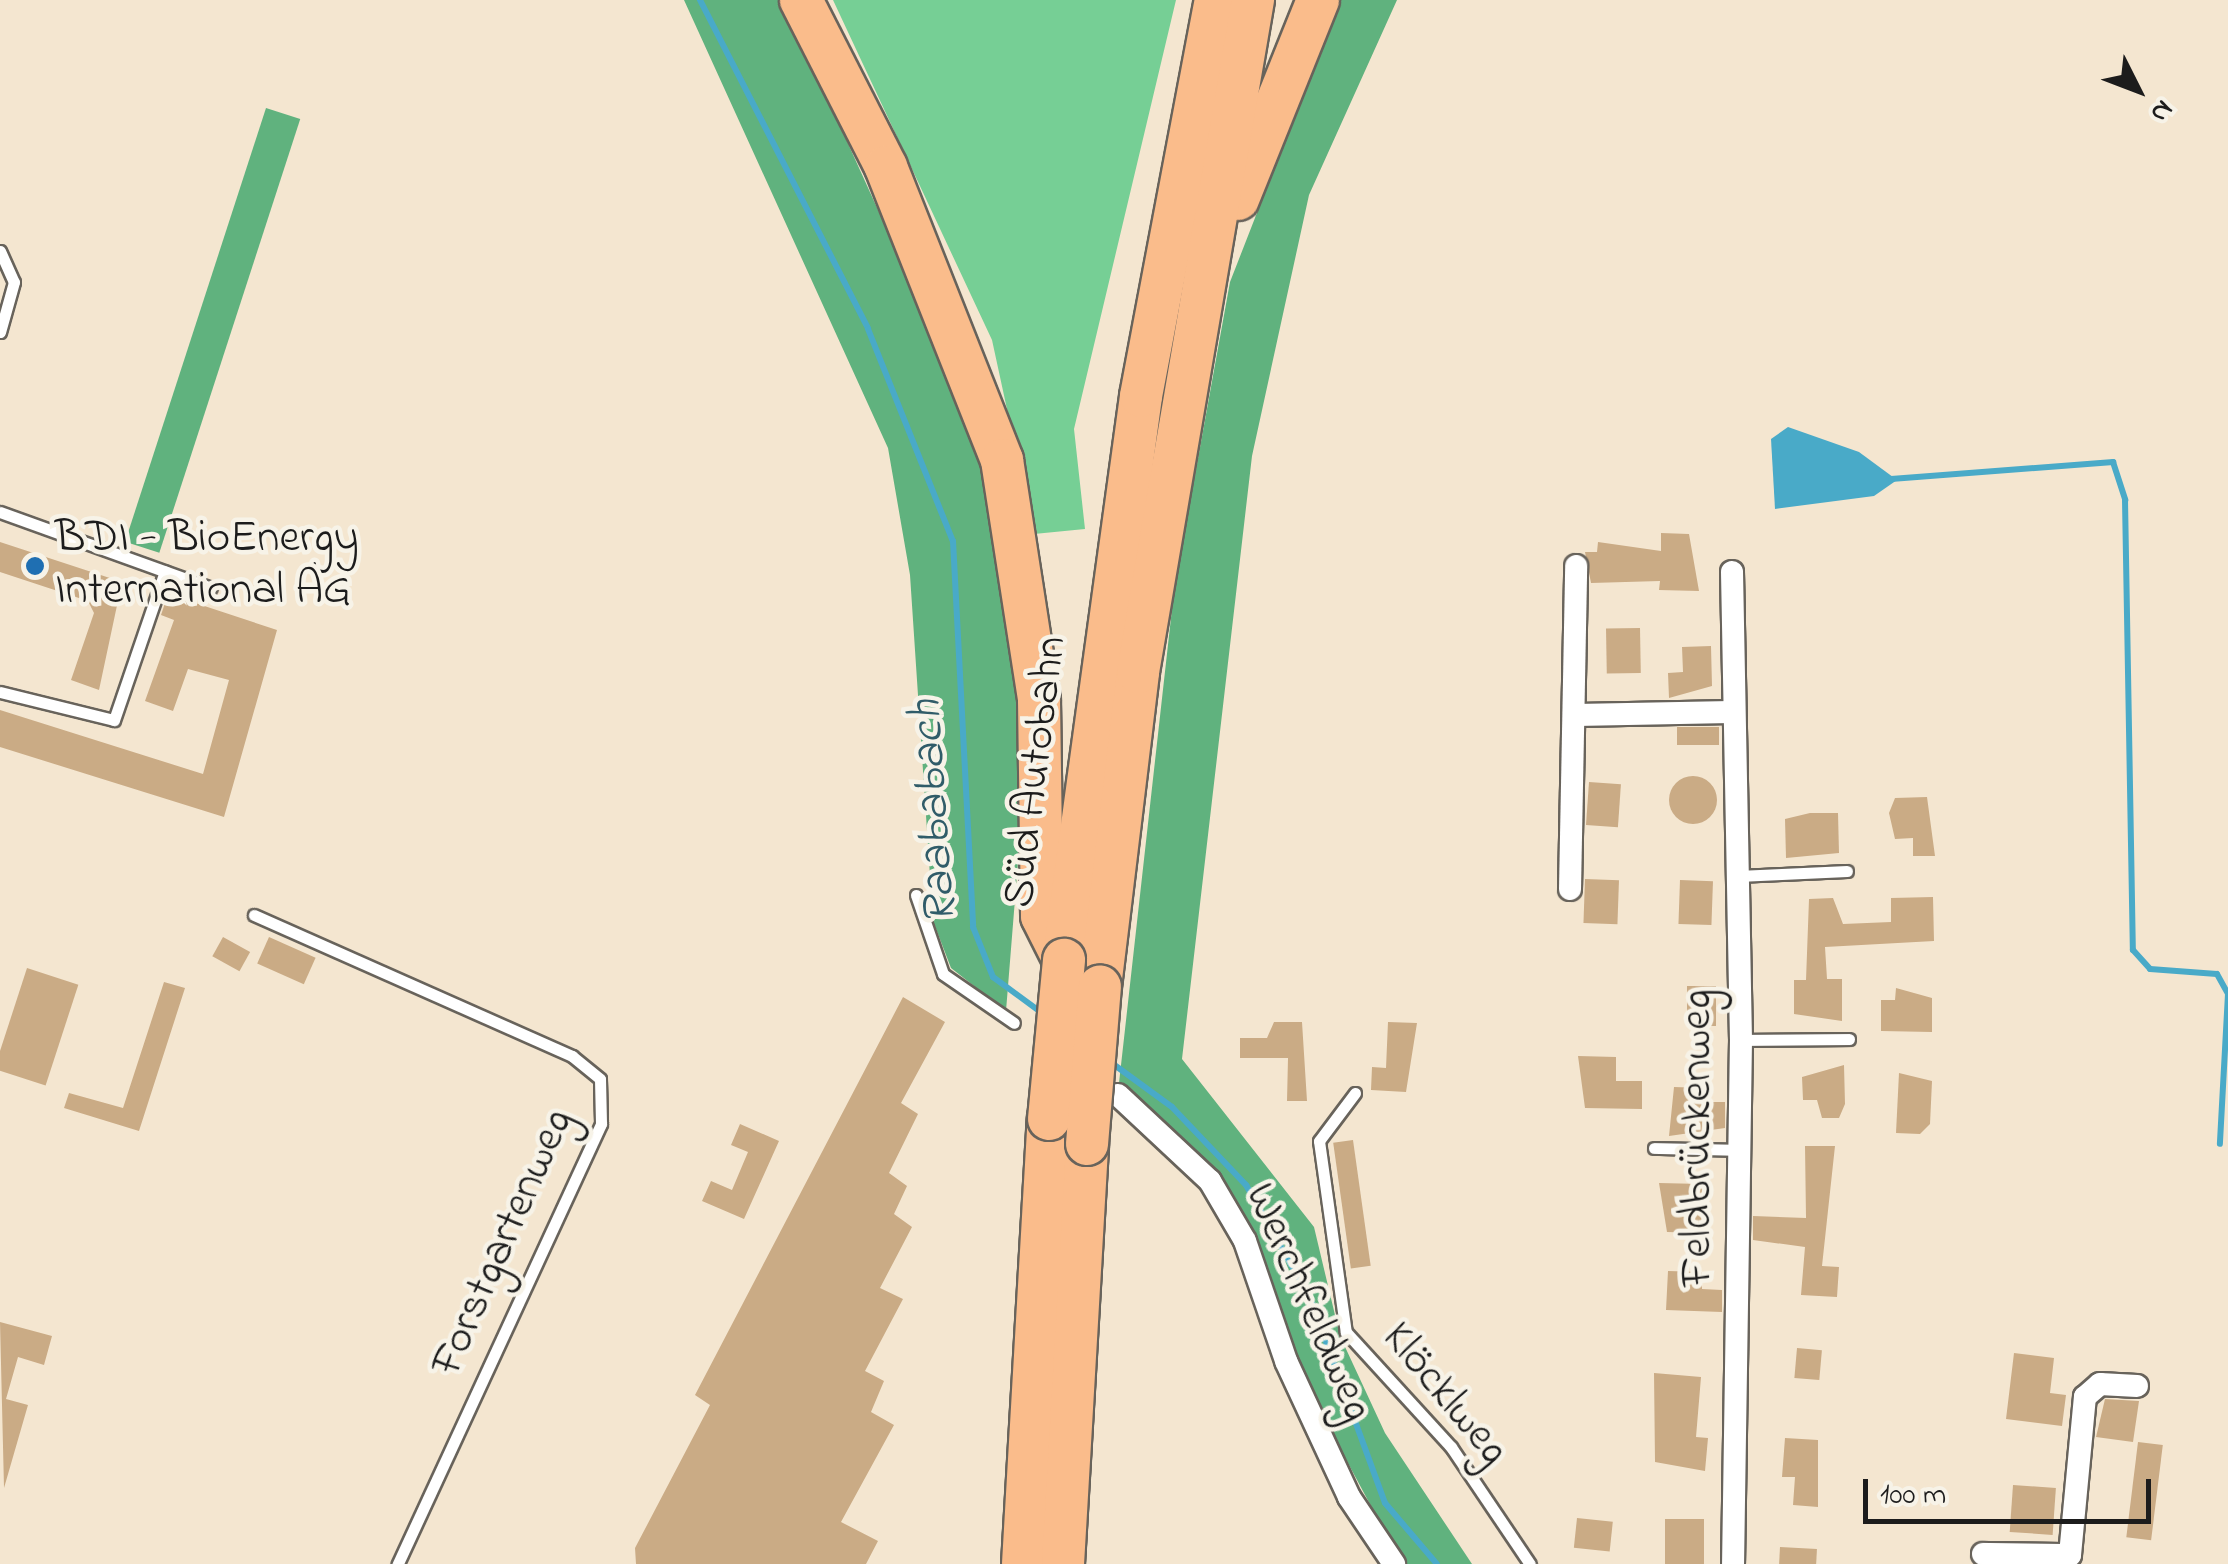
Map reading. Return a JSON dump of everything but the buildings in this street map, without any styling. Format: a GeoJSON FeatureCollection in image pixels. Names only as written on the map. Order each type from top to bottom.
{"type":"FeatureCollection","features":[{"type":"Feature","properties":{"kind":"highway"},"geometry":{"type":"LineString","coordinates":[[801,0],[886,166],[1002,460],[1040,700],[1042,916],[1064,960]]}},
{"type":"Feature","properties":{"kind":"highway","name":"Süd Autobahn"},"geometry":{"type":"LineString","coordinates":[[1023,1564],[1048,1119],[1064,960],[1141,396],[1216,0]]}},
{"type":"Feature","properties":{"kind":"highway","name":"Süd Autobahn"},"geometry":{"type":"LineString","coordinates":[[1064,1564],[1087,1144],[1100,986],[1138,672],[1253,0]]}},
{"type":"Feature","properties":{"kind":"highway"},"geometry":{"type":"LineString","coordinates":[[1198,308],[1318,0]]}},
{"type":"Feature","properties":{"kind":"street"},"geometry":{"type":"LineString","coordinates":[[1570,889],[1576,566]]}},
{"type":"Feature","properties":{"kind":"street","name":"Feldbrückenweg"},"geometry":{"type":"LineString","coordinates":[[1732,572],[1742,1040],[1733,1564]]}},
{"type":"Feature","properties":{"kind":"street"},"geometry":{"type":"LineString","coordinates":[[1574,715],[1734,712]]}},
{"type":"Feature","properties":{"kind":"street","name":"Werchfeldweg"},"geometry":{"type":"LineString","coordinates":[[1118,1095],[1210,1181],[1245,1241],[1286,1361],[1349,1497],[1394,1564]]}},
{"type":"Feature","properties":{"kind":"street"},"geometry":{"type":"LineString","coordinates":[[1983,1551],[2070,1555],[2085,1396],[2100,1384],[2136,1386]]}},
{"type":"Feature","properties":{"kind":"lane"},"geometry":{"type":"LineString","coordinates":[[0,251],[14,282],[0,332]]}},
{"type":"Feature","properties":{"kind":"lane"},"geometry":{"type":"LineString","coordinates":[[0,512],[211,588]]}},
{"type":"Feature","properties":{"kind":"lane"},"geometry":{"type":"LineString","coordinates":[[0,692],[114,720],[164,572]]}},
{"type":"Feature","properties":{"kind":"lane"},"geometry":{"type":"LineString","coordinates":[[1738,876],[1847,870]]}},
{"type":"Feature","properties":{"kind":"lane"},"geometry":{"type":"LineString","coordinates":[[916,895],[943,974],[1014,1023]]}},
{"type":"Feature","properties":{"kind":"lane","name":"Forstgartenweg"},"geometry":{"type":"LineString","coordinates":[[254,915],[572,1056],[600,1079],[601,1124],[398,1564]]}},
{"type":"Feature","properties":{"kind":"lane"},"geometry":{"type":"LineString","coordinates":[[1742,1040],[1849,1039]]}},
{"type":"Feature","properties":{"kind":"lane","name":"Klöcklweg"},"geometry":{"type":"LineString","coordinates":[[1355,1093],[1318,1140],[1346,1332],[1451,1447],[1530,1564]]}},
{"type":"Feature","properties":{"kind":"lane"},"geometry":{"type":"LineString","coordinates":[[1654,1148],[1739,1150]]}},
{"type":"Feature","properties":{"kind":"green space"},"geometry":{"type":"Polygon","coordinates":[[[684,0],[783,0],[965,402],[993,508],[1028,738],[1006,1011],[951,968],[933,921],[910,575],[888,448],[684,0]]]}},
{"type":"Feature","properties":{"kind":"green space"},"geometry":{"type":"Polygon","coordinates":[[[833,0],[1176,0],[1074,429],[1085,529],[1034,534],[992,340],[833,0]]]}},
{"type":"Feature","properties":{"kind":"green space"},"geometry":{"type":"Polygon","coordinates":[[[1340,0],[1397,0],[1309,195],[1252,456],[1182,1059],[1314,1227],[1340,1336],[1385,1433],[1472,1564],[1402,1564],[1288,1351],[1247,1218],[1119,1083],[1174,591],[1230,282],[1340,0]]]}},
{"type":"Feature","properties":{"kind":"green space"},"geometry":{"type":"Polygon","coordinates":[[[266,108],[300,119],[159,553],[125,542],[266,108]]]}},
{"type":"Feature","properties":{"kind":"water"},"geometry":{"type":"Polygon","coordinates":[[[1788,427],[1859,452],[1897,480],[1874,496],[1775,509],[1771,439],[1788,427]]]}},
{"type":"Feature","properties":{"kind":"waterway","name":"Raababach"},"geometry":{"type":"LineString","coordinates":[[700,0],[868,329],[953,541],[973,927],[993,977],[1042,1013]]}},
{"type":"Feature","properties":{"kind":"waterway"},"geometry":{"type":"LineString","coordinates":[[1891,479],[2113,462],[2125,500],[2133,950],[2150,969],[2217,974],[2228,994],[2220,1144]]}},
{"type":"Feature","properties":{"kind":"waterway","name":"Raababach"},"geometry":{"type":"LineString","coordinates":[[1109,1061],[1172,1107],[1246,1185],[1310,1298],[1385,1503],[1437,1564]]}},
{"type":"Feature","properties":{"kind":"place","name":"BDI - BioEnergy International AG"},"geometry":{"type":"Point","coordinates":[35,566]}}]}
